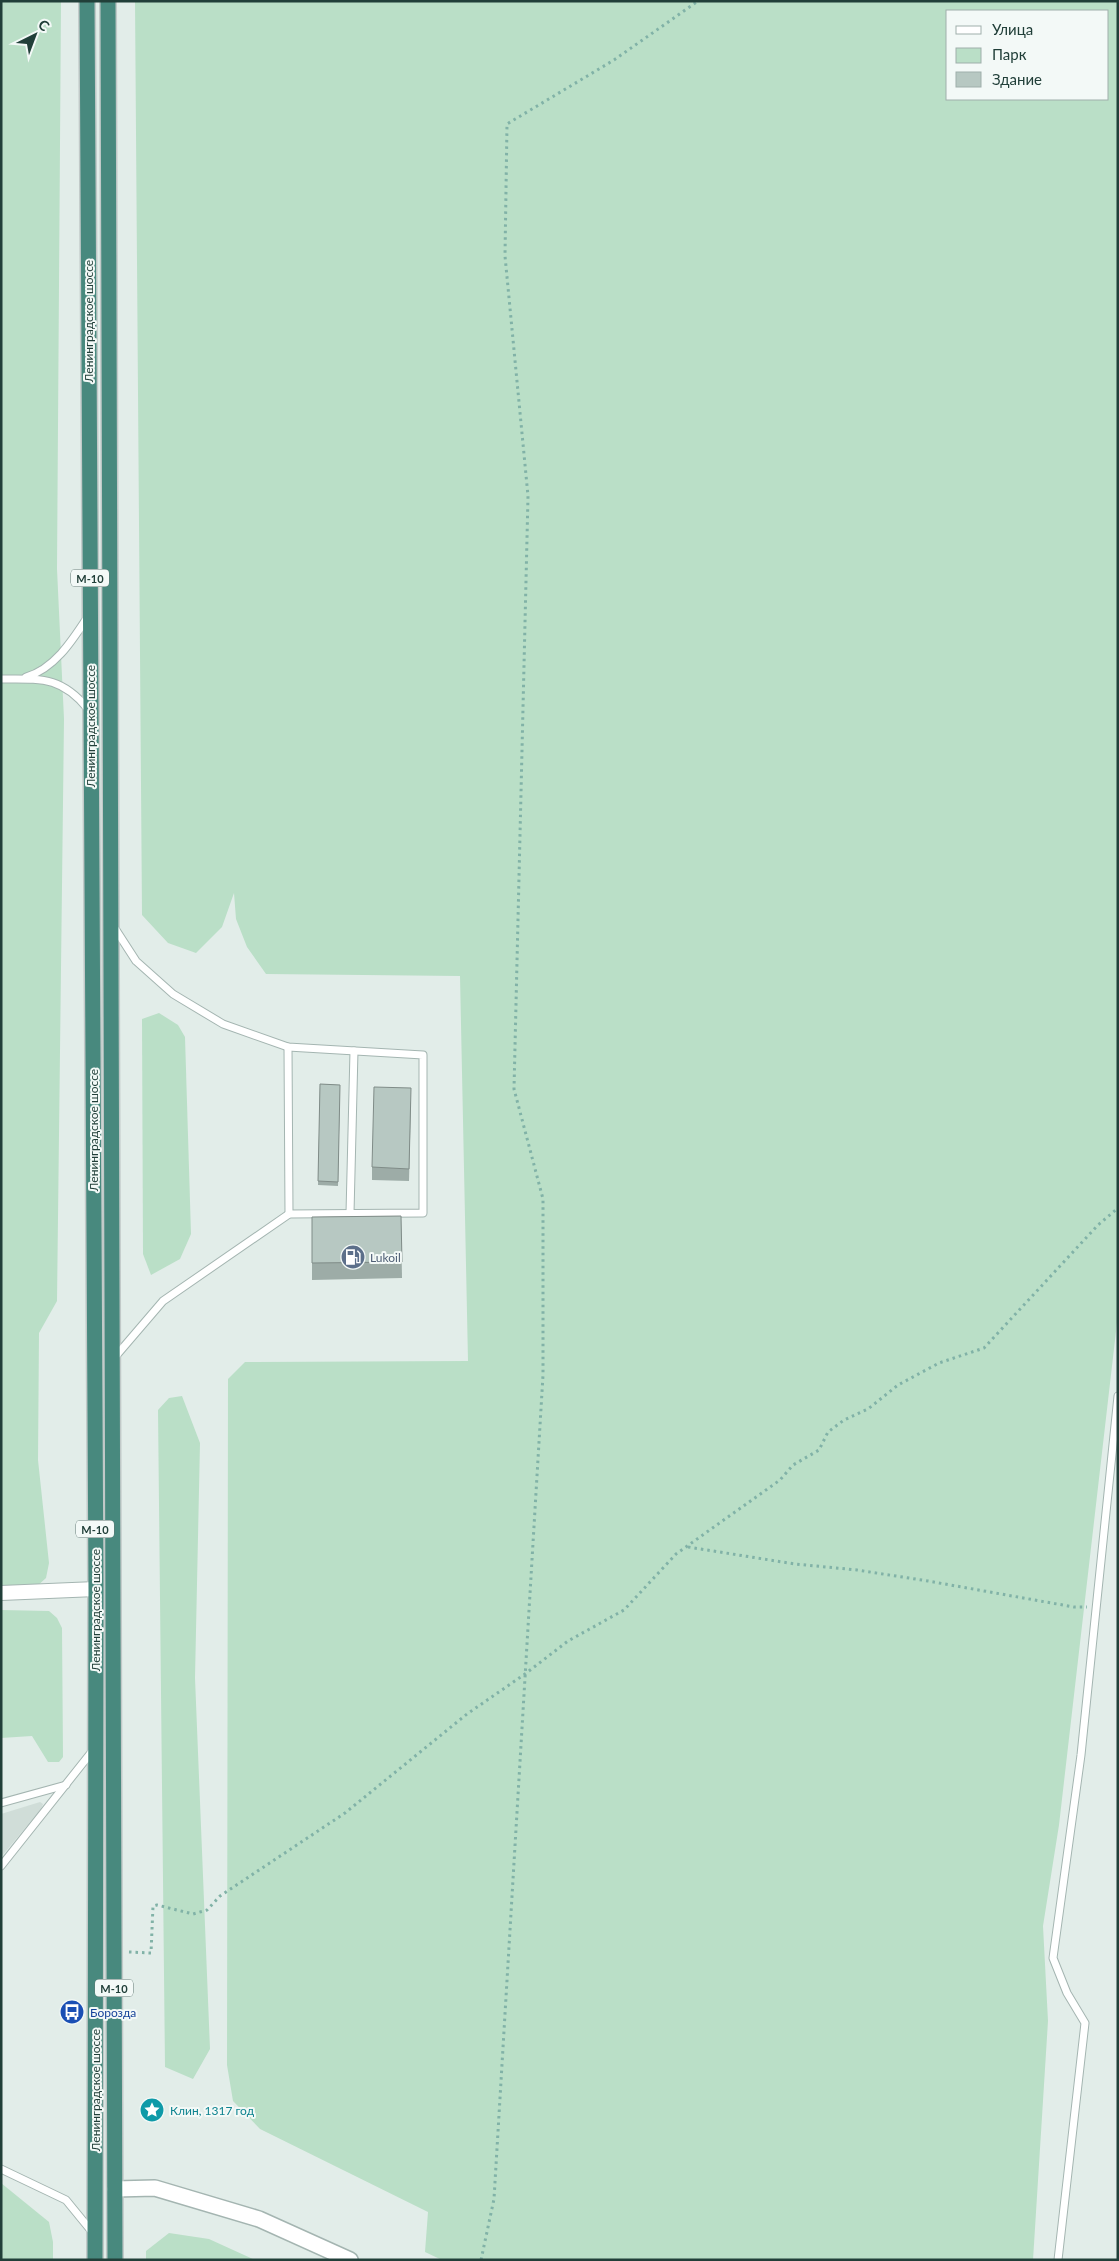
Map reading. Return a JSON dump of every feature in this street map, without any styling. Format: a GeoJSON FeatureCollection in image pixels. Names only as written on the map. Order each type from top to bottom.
{"type":"FeatureCollection","features":[{"type":"Feature","properties":{"kind":"highway","name":"Ленинградское шоссе"},"geometry":{"type":"LineString","coordinates":[[87,1],[96,1590],[94,1749],[95,2260]]}},
{"type":"Feature","properties":{"kind":"highway","name":"Ленинградское шоссе"},"geometry":{"type":"LineString","coordinates":[[108,1],[108,496],[112,925],[115,2260]]}},
{"type":"Feature","properties":{"kind":"street"},"geometry":{"type":"LineString","coordinates":[[1,1593],[96,1590]]}},
{"type":"Feature","properties":{"kind":"street"},"geometry":{"type":"LineString","coordinates":[[115,2189],[156,2188],[249,2216],[350,2260]]}},
{"type":"Feature","properties":{"kind":"lane"},"geometry":{"type":"LineString","coordinates":[[19,679],[36,674],[50,665],[90,614]]}},
{"type":"Feature","properties":{"kind":"lane"},"geometry":{"type":"LineString","coordinates":[[1,679],[44,680],[76,694],[90,711]]}},
{"type":"Feature","properties":{"kind":"lane"},"geometry":{"type":"LineString","coordinates":[[112,925],[136,961],[173,994],[223,1024],[288,1047],[423,1055],[423,1213],[289,1214],[162,1302],[138,1327],[113,1359]]}},
{"type":"Feature","properties":{"kind":"lane"},"geometry":{"type":"LineString","coordinates":[[288,1047],[289,1214]]}},
{"type":"Feature","properties":{"kind":"lane"},"geometry":{"type":"LineString","coordinates":[[350,1213],[354,1051]]}},
{"type":"Feature","properties":{"kind":"lane"},"geometry":{"type":"LineString","coordinates":[[1058,2260],[1085,2024],[1067,1993],[1053,1958],[1081,1754],[1118,1396]]}},
{"type":"Feature","properties":{"kind":"lane"},"geometry":{"type":"LineString","coordinates":[[1,1866],[94,1749]]}},
{"type":"Feature","properties":{"kind":"lane"},"geometry":{"type":"LineString","coordinates":[[1,1803],[67,1784]]}},
{"type":"Feature","properties":{"kind":"lane"},"geometry":{"type":"LineString","coordinates":[[1,2169],[66,2200],[95,2237]]}},
{"type":"Feature","properties":{"kind":"path"},"geometry":{"type":"LineString","coordinates":[[480,2260],[494,2199],[543,1374],[543,1199],[514,1089],[528,496],[504,256],[507,124],[614,60],[698,1]]}},
{"type":"Feature","properties":{"kind":"path"},"geometry":{"type":"LineString","coordinates":[[114,1952],[151,1953],[153,1906],[157,1905],[193,1914],[207,1910],[220,1896],[344,1813],[467,1714],[525,1674],[568,1641],[624,1610],[676,1554],[780,1480],[793,1465],[819,1450],[828,1432],[844,1420],[868,1409],[898,1385],[939,1363],[984,1348],[1098,1225],[1118,1208]]}},
{"type":"Feature","properties":{"kind":"path"},"geometry":{"type":"LineString","coordinates":[[687,1547],[794,1564],[857,1570],[928,1581],[1074,1607],[1095,1606]]}},
{"type":"Feature","properties":{"kind":"shaded area"},"geometry":{"type":"Polygon","coordinates":[[[40,1802],[43,1804],[41,1809],[1,1857],[1,1814],[40,1802]]]}},
{"type":"Feature","properties":{"kind":"green space"},"geometry":{"type":"Polygon","coordinates":[[[1,1],[61,1],[57,569],[64,719],[57,1301],[39,1333],[38,1460],[49,1563],[46,1578],[36,1587],[1,1588],[1,1]]]}},
{"type":"Feature","properties":{"kind":"green space"},"geometry":{"type":"Polygon","coordinates":[[[135,1],[1118,1],[1118,1314],[1059,1825],[1043,1926],[1048,2021],[1033,2260],[442,2260],[425,2252],[428,2212],[260,2129],[233,2101],[227,2065],[228,1379],[245,1362],[468,1361],[460,976],[266,974],[247,947],[236,919],[234,893],[222,927],[196,953],[168,943],[142,915],[135,1]]]}},
{"type":"Feature","properties":{"kind":"green space"},"geometry":{"type":"Polygon","coordinates":[[[159,1013],[178,1025],[185,1037],[191,1234],[180,1259],[151,1275],[143,1254],[142,1019],[159,1013]]]}},
{"type":"Feature","properties":{"kind":"green space"},"geometry":{"type":"Polygon","coordinates":[[[182,1396],[200,1443],[195,1678],[210,2049],[193,2079],[165,2067],[158,1410],[169,1398],[182,1396]]]}},
{"type":"Feature","properties":{"kind":"green space"},"geometry":{"type":"Polygon","coordinates":[[[1,1610],[49,1611],[57,1618],[62,1628],[63,1757],[59,1762],[48,1762],[32,1736],[1,1738],[1,1610]]]}},
{"type":"Feature","properties":{"kind":"green space"},"geometry":{"type":"Polygon","coordinates":[[[1,2183],[49,2222],[53,2242],[53,2260],[1,2260],[1,2183]]]}},
{"type":"Feature","properties":{"kind":"green space"},"geometry":{"type":"Polygon","coordinates":[[[169,2233],[209,2239],[255,2260],[146,2260],[146,2251],[169,2233]]]}},
{"type":"Feature","properties":{"kind":"building"},"geometry":{"type":"Polygon","coordinates":[[[320,1084],[340,1085],[338,1182],[318,1181],[320,1084]]]}},
{"type":"Feature","properties":{"kind":"building"},"geometry":{"type":"Polygon","coordinates":[[[374,1087],[411,1088],[409,1169],[372,1167],[374,1087]]]}},
{"type":"Feature","properties":{"kind":"building"},"geometry":{"type":"Polygon","coordinates":[[[401,1216],[402,1262],[312,1263],[312,1217],[401,1216]]]}},
{"type":"Feature","properties":{"kind":"place","name":"Lukoil"},"geometry":{"type":"Point","coordinates":[353,1257]}},
{"type":"Feature","properties":{"kind":"place","name":"Борозда"},"geometry":{"type":"Point","coordinates":[72,2012]}},
{"type":"Feature","properties":{"kind":"place","name":"Клин, 1317 год"},"geometry":{"type":"Point","coordinates":[152,2110]}}]}
